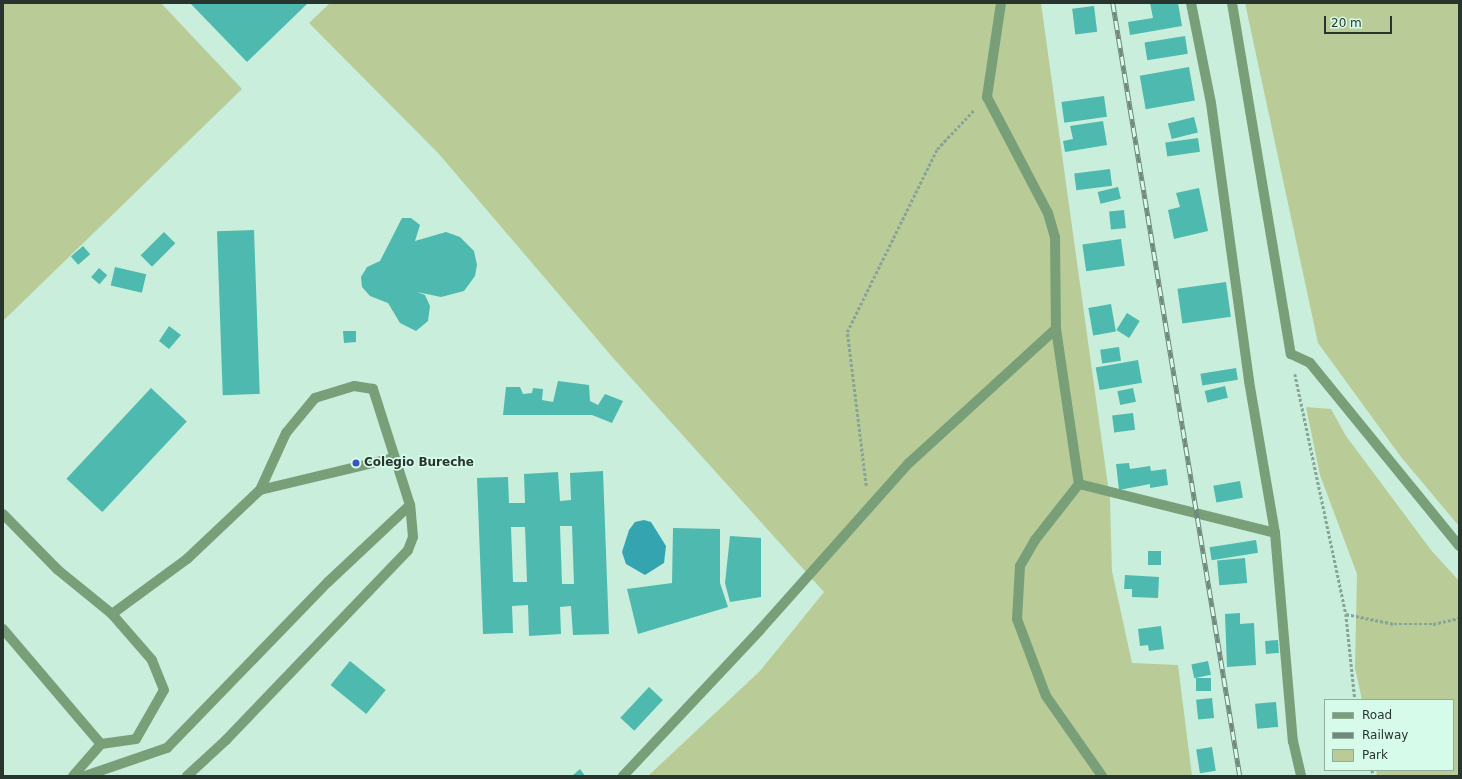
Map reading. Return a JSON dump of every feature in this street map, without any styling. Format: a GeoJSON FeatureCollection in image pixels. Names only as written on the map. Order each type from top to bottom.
{"type":"FeatureCollection","features":[{"type":"Feature","properties":{"kind":"street"},"geometry":{"type":"LineString","coordinates":[[1000,3],[987,97],[1048,213],[1055,237],[1056,329],[1079,484],[1035,540],[1020,566],[1017,619],[1046,696],[1102,776]]}},
{"type":"Feature","properties":{"kind":"street"},"geometry":{"type":"LineString","coordinates":[[1191,3],[1211,103],[1249,381],[1275,533],[1293,741],[1301,776]]}},
{"type":"Feature","properties":{"kind":"street"},"geometry":{"type":"LineString","coordinates":[[1232,3],[1291,354],[1310,362],[1459,546]]}},
{"type":"Feature","properties":{"kind":"street"},"geometry":{"type":"LineString","coordinates":[[623,776],[760,630],[909,463],[1056,329]]}},
{"type":"Feature","properties":{"kind":"street"},"geometry":{"type":"LineString","coordinates":[[112,614],[187,559],[260,490],[286,433],[315,398],[354,386],[373,389],[393,458],[410,505],[413,537],[408,550],[226,740],[187,776]]}},
{"type":"Feature","properties":{"kind":"street"},"geometry":{"type":"LineString","coordinates":[[260,490],[393,458]]}},
{"type":"Feature","properties":{"kind":"street"},"geometry":{"type":"LineString","coordinates":[[1079,484],[1275,533]]}},
{"type":"Feature","properties":{"kind":"street"},"geometry":{"type":"LineString","coordinates":[[85,776],[167,748],[328,582],[410,505]]}},
{"type":"Feature","properties":{"kind":"street"},"geometry":{"type":"LineString","coordinates":[[3,514],[58,570],[112,614],[152,660],[164,690],[136,739],[101,744],[73,776]]}},
{"type":"Feature","properties":{"kind":"street"},"geometry":{"type":"LineString","coordinates":[[3,629],[101,744]]}},
{"type":"Feature","properties":{"kind":"path"},"geometry":{"type":"LineString","coordinates":[[869,507],[847,332],[936,149],[987,97]]}},
{"type":"Feature","properties":{"kind":"path"},"geometry":{"type":"LineString","coordinates":[[1291,354],[1346,614],[1354,699]]}},
{"type":"Feature","properties":{"kind":"path"},"geometry":{"type":"LineString","coordinates":[[1346,614],[1394,624],[1433,624],[1459,618]]}},
{"type":"Feature","properties":{"kind":"green space"},"geometry":{"type":"Polygon","coordinates":[[[3,3],[161,3],[242,89],[3,321],[3,3]]]}},
{"type":"Feature","properties":{"kind":"green space"},"geometry":{"type":"Polygon","coordinates":[[[330,3],[1041,3],[1110,500],[1112,571],[1132,663],[1178,665],[1192,776],[648,776],[760,671],[824,592],[614,359],[439,154],[309,23],[330,3]]]}},
{"type":"Feature","properties":{"kind":"green space"},"geometry":{"type":"Polygon","coordinates":[[[1245,3],[1459,3],[1459,526],[1401,457],[1318,343],[1245,3]]]}},
{"type":"Feature","properties":{"kind":"green space"},"geometry":{"type":"Polygon","coordinates":[[[1306,407],[1331,409],[1346,436],[1431,550],[1459,581],[1459,776],[1377,776],[1376,771],[1454,771],[1454,699],[1362,699],[1355,668],[1357,574],[1320,475],[1306,407]]]}},
{"type":"Feature","properties":{"kind":"water"},"geometry":{"type":"Polygon","coordinates":[[[644,520],[651,522],[666,546],[664,563],[645,575],[626,564],[622,552],[629,530],[635,522],[644,520]]]}},
{"type":"Feature","properties":{"kind":"building"},"geometry":{"type":"Polygon","coordinates":[[[190,3],[308,3],[247,62],[190,3]]]}},
{"type":"Feature","properties":{"kind":"building"},"geometry":{"type":"Polygon","coordinates":[[[1150,3],[1178,3],[1182,26],[1130,35],[1128,22],[1153,18],[1150,3]]]}},
{"type":"Feature","properties":{"kind":"building"},"geometry":{"type":"Polygon","coordinates":[[[1094,6],[1097,32],[1075,34],[1072,9],[1094,6]]]}},
{"type":"Feature","properties":{"kind":"building"},"geometry":{"type":"Polygon","coordinates":[[[1185,36],[1188,54],[1147,60],[1145,42],[1185,36]]]}},
{"type":"Feature","properties":{"kind":"building"},"geometry":{"type":"Polygon","coordinates":[[[1189,67],[1195,100],[1146,109],[1140,76],[1189,67]]]}},
{"type":"Feature","properties":{"kind":"building"},"geometry":{"type":"Polygon","coordinates":[[[1104,96],[1107,117],[1064,123],[1061,102],[1104,96]]]}},
{"type":"Feature","properties":{"kind":"building"},"geometry":{"type":"Polygon","coordinates":[[[1194,117],[1198,133],[1172,139],[1168,124],[1194,117]]]}},
{"type":"Feature","properties":{"kind":"building"},"geometry":{"type":"Polygon","coordinates":[[[1103,121],[1107,145],[1065,152],[1063,141],[1073,139],[1070,126],[1103,121]]]}},
{"type":"Feature","properties":{"kind":"building"},"geometry":{"type":"Polygon","coordinates":[[[1198,138],[1200,152],[1167,156],[1165,143],[1198,138]]]}},
{"type":"Feature","properties":{"kind":"building"},"geometry":{"type":"Polygon","coordinates":[[[1110,169],[1112,186],[1076,190],[1074,173],[1110,169]]]}},
{"type":"Feature","properties":{"kind":"building"},"geometry":{"type":"Polygon","coordinates":[[[1118,187],[1121,199],[1101,204],[1098,192],[1118,187]]]}},
{"type":"Feature","properties":{"kind":"building"},"geometry":{"type":"Polygon","coordinates":[[[1199,188],[1208,231],[1174,239],[1168,210],[1180,207],[1176,193],[1199,188]]]}},
{"type":"Feature","properties":{"kind":"building"},"geometry":{"type":"Polygon","coordinates":[[[1124,210],[1126,228],[1111,229],[1109,212],[1124,210]]]}},
{"type":"Feature","properties":{"kind":"building"},"geometry":{"type":"Polygon","coordinates":[[[402,218],[411,218],[420,225],[415,241],[446,232],[460,237],[474,251],[477,265],[475,276],[464,291],[441,297],[417,292],[425,295],[430,306],[428,321],[416,331],[400,323],[388,303],[370,296],[362,287],[361,277],[367,267],[380,261],[402,218]]]}},
{"type":"Feature","properties":{"kind":"building"},"geometry":{"type":"Polygon","coordinates":[[[254,230],[260,394],[223,395],[217,231],[254,230]]]}},
{"type":"Feature","properties":{"kind":"building"},"geometry":{"type":"Polygon","coordinates":[[[164,232],[175,243],[152,267],[141,255],[164,232]]]}},
{"type":"Feature","properties":{"kind":"building"},"geometry":{"type":"Polygon","coordinates":[[[1121,239],[1125,266],[1086,271],[1082,244],[1121,239]]]}},
{"type":"Feature","properties":{"kind":"building"},"geometry":{"type":"Polygon","coordinates":[[[83,246],[90,254],[78,265],[71,256],[83,246]]]}},
{"type":"Feature","properties":{"kind":"building"},"geometry":{"type":"Polygon","coordinates":[[[115,267],[146,274],[142,293],[111,286],[115,267]]]}},
{"type":"Feature","properties":{"kind":"building"},"geometry":{"type":"Polygon","coordinates":[[[99,268],[107,275],[99,284],[91,277],[99,268]]]}},
{"type":"Feature","properties":{"kind":"building"},"geometry":{"type":"Polygon","coordinates":[[[1226,282],[1231,317],[1182,323],[1177,289],[1226,282]]]}},
{"type":"Feature","properties":{"kind":"building"},"geometry":{"type":"Polygon","coordinates":[[[1111,304],[1116,332],[1093,336],[1088,308],[1111,304]]]}},
{"type":"Feature","properties":{"kind":"building"},"geometry":{"type":"Polygon","coordinates":[[[1127,313],[1140,321],[1129,338],[1116,330],[1127,313]]]}},
{"type":"Feature","properties":{"kind":"building"},"geometry":{"type":"Polygon","coordinates":[[[169,326],[181,335],[169,349],[159,341],[169,326]]]}},
{"type":"Feature","properties":{"kind":"building"},"geometry":{"type":"Polygon","coordinates":[[[343,331],[356,331],[356,342],[344,343],[343,331]]]}},
{"type":"Feature","properties":{"kind":"building"},"geometry":{"type":"Polygon","coordinates":[[[1119,347],[1121,361],[1102,364],[1100,350],[1119,347]]]}},
{"type":"Feature","properties":{"kind":"building"},"geometry":{"type":"Polygon","coordinates":[[[1138,360],[1142,383],[1100,390],[1096,367],[1138,360]]]}},
{"type":"Feature","properties":{"kind":"building"},"geometry":{"type":"Polygon","coordinates":[[[1236,368],[1238,380],[1202,385],[1200,374],[1236,368]]]}},
{"type":"Feature","properties":{"kind":"building"},"geometry":{"type":"Polygon","coordinates":[[[558,381],[589,385],[590,401],[598,405],[605,394],[623,401],[612,423],[592,415],[503,415],[506,387],[520,387],[523,394],[532,393],[533,388],[543,389],[542,400],[553,402],[558,381]]]}},
{"type":"Feature","properties":{"kind":"building"},"geometry":{"type":"Polygon","coordinates":[[[1225,386],[1228,398],[1208,403],[1205,391],[1225,386]]]}},
{"type":"Feature","properties":{"kind":"building"},"geometry":{"type":"Polygon","coordinates":[[[151,388],[187,421],[102,512],[66,479],[151,388]]]}},
{"type":"Feature","properties":{"kind":"building"},"geometry":{"type":"Polygon","coordinates":[[[1133,388],[1136,402],[1120,405],[1117,391],[1133,388]]]}},
{"type":"Feature","properties":{"kind":"building"},"geometry":{"type":"Polygon","coordinates":[[[1133,413],[1135,430],[1114,432],[1112,416],[1133,413]]]}},
{"type":"Feature","properties":{"kind":"building"},"geometry":{"type":"Polygon","coordinates":[[[1129,463],[1130,469],[1150,466],[1151,471],[1166,469],[1168,485],[1150,488],[1150,484],[1119,490],[1116,464],[1129,463]]]}},
{"type":"Feature","properties":{"kind":"building"},"geometry":{"type":"Polygon","coordinates":[[[603,471],[609,634],[573,635],[571,606],[560,607],[561,634],[529,636],[528,605],[512,606],[513,633],[483,634],[477,478],[508,477],[509,503],[525,503],[524,474],[558,472],[560,501],[571,500],[570,473],[603,471]],[[560,526],[562,584],[574,584],[572,526],[560,526]],[[511,527],[513,582],[527,582],[525,527],[511,527]]]}},
{"type":"Feature","properties":{"kind":"building"},"geometry":{"type":"Polygon","coordinates":[[[1240,481],[1243,498],[1216,502],[1213,486],[1240,481]]]}},
{"type":"Feature","properties":{"kind":"building"},"geometry":{"type":"Polygon","coordinates":[[[673,528],[720,529],[720,583],[728,607],[638,634],[627,589],[672,583],[673,528]]]}},
{"type":"Feature","properties":{"kind":"building"},"geometry":{"type":"Polygon","coordinates":[[[730,536],[761,538],[761,597],[730,602],[725,583],[730,536]]]}},
{"type":"Feature","properties":{"kind":"building"},"geometry":{"type":"Polygon","coordinates":[[[1256,540],[1258,553],[1212,560],[1210,547],[1256,540]]]}},
{"type":"Feature","properties":{"kind":"building"},"geometry":{"type":"Polygon","coordinates":[[[1148,551],[1161,551],[1161,565],[1148,565],[1148,551]]]}},
{"type":"Feature","properties":{"kind":"building"},"geometry":{"type":"Polygon","coordinates":[[[1245,558],[1247,583],[1219,585],[1217,560],[1245,558]]]}},
{"type":"Feature","properties":{"kind":"building"},"geometry":{"type":"Polygon","coordinates":[[[1125,575],[1159,577],[1158,598],[1132,597],[1132,589],[1124,589],[1125,575]]]}},
{"type":"Feature","properties":{"kind":"building"},"geometry":{"type":"Polygon","coordinates":[[[1240,613],[1240,624],[1254,623],[1256,665],[1227,667],[1225,614],[1240,613]]]}},
{"type":"Feature","properties":{"kind":"building"},"geometry":{"type":"Polygon","coordinates":[[[1161,626],[1164,649],[1149,651],[1148,645],[1140,646],[1138,629],[1161,626]]]}},
{"type":"Feature","properties":{"kind":"building"},"geometry":{"type":"Polygon","coordinates":[[[1278,640],[1279,653],[1266,654],[1265,641],[1278,640]]]}},
{"type":"Feature","properties":{"kind":"building"},"geometry":{"type":"Polygon","coordinates":[[[350,661],[386,690],[366,714],[330,685],[350,661]]]}},
{"type":"Feature","properties":{"kind":"building"},"geometry":{"type":"Polygon","coordinates":[[[1208,661],[1211,675],[1194,678],[1191,665],[1208,661]]]}},
{"type":"Feature","properties":{"kind":"building"},"geometry":{"type":"Polygon","coordinates":[[[1196,678],[1211,678],[1211,691],[1196,691],[1196,678]]]}},
{"type":"Feature","properties":{"kind":"building"},"geometry":{"type":"Polygon","coordinates":[[[649,687],[663,700],[634,731],[620,718],[649,687]]]}},
{"type":"Feature","properties":{"kind":"building"},"geometry":{"type":"Polygon","coordinates":[[[1212,698],[1214,718],[1198,720],[1196,700],[1212,698]]]}},
{"type":"Feature","properties":{"kind":"building"},"geometry":{"type":"Polygon","coordinates":[[[1276,702],[1278,727],[1257,729],[1255,704],[1276,702]]]}},
{"type":"Feature","properties":{"kind":"building"},"geometry":{"type":"Polygon","coordinates":[[[1212,747],[1216,771],[1200,773],[1196,750],[1212,747]]]}},
{"type":"Feature","properties":{"kind":"building"},"geometry":{"type":"Polygon","coordinates":[[[580,769],[585,776],[572,776],[580,769]]]}},
{"type":"Feature","properties":{"kind":"railway"},"geometry":{"type":"LineString","coordinates":[[1113,3],[1240,776]]}},
{"type":"Feature","properties":{"kind":"place","name":"Colegio Bureche"},"geometry":{"type":"Point","coordinates":[356,463]}}]}
